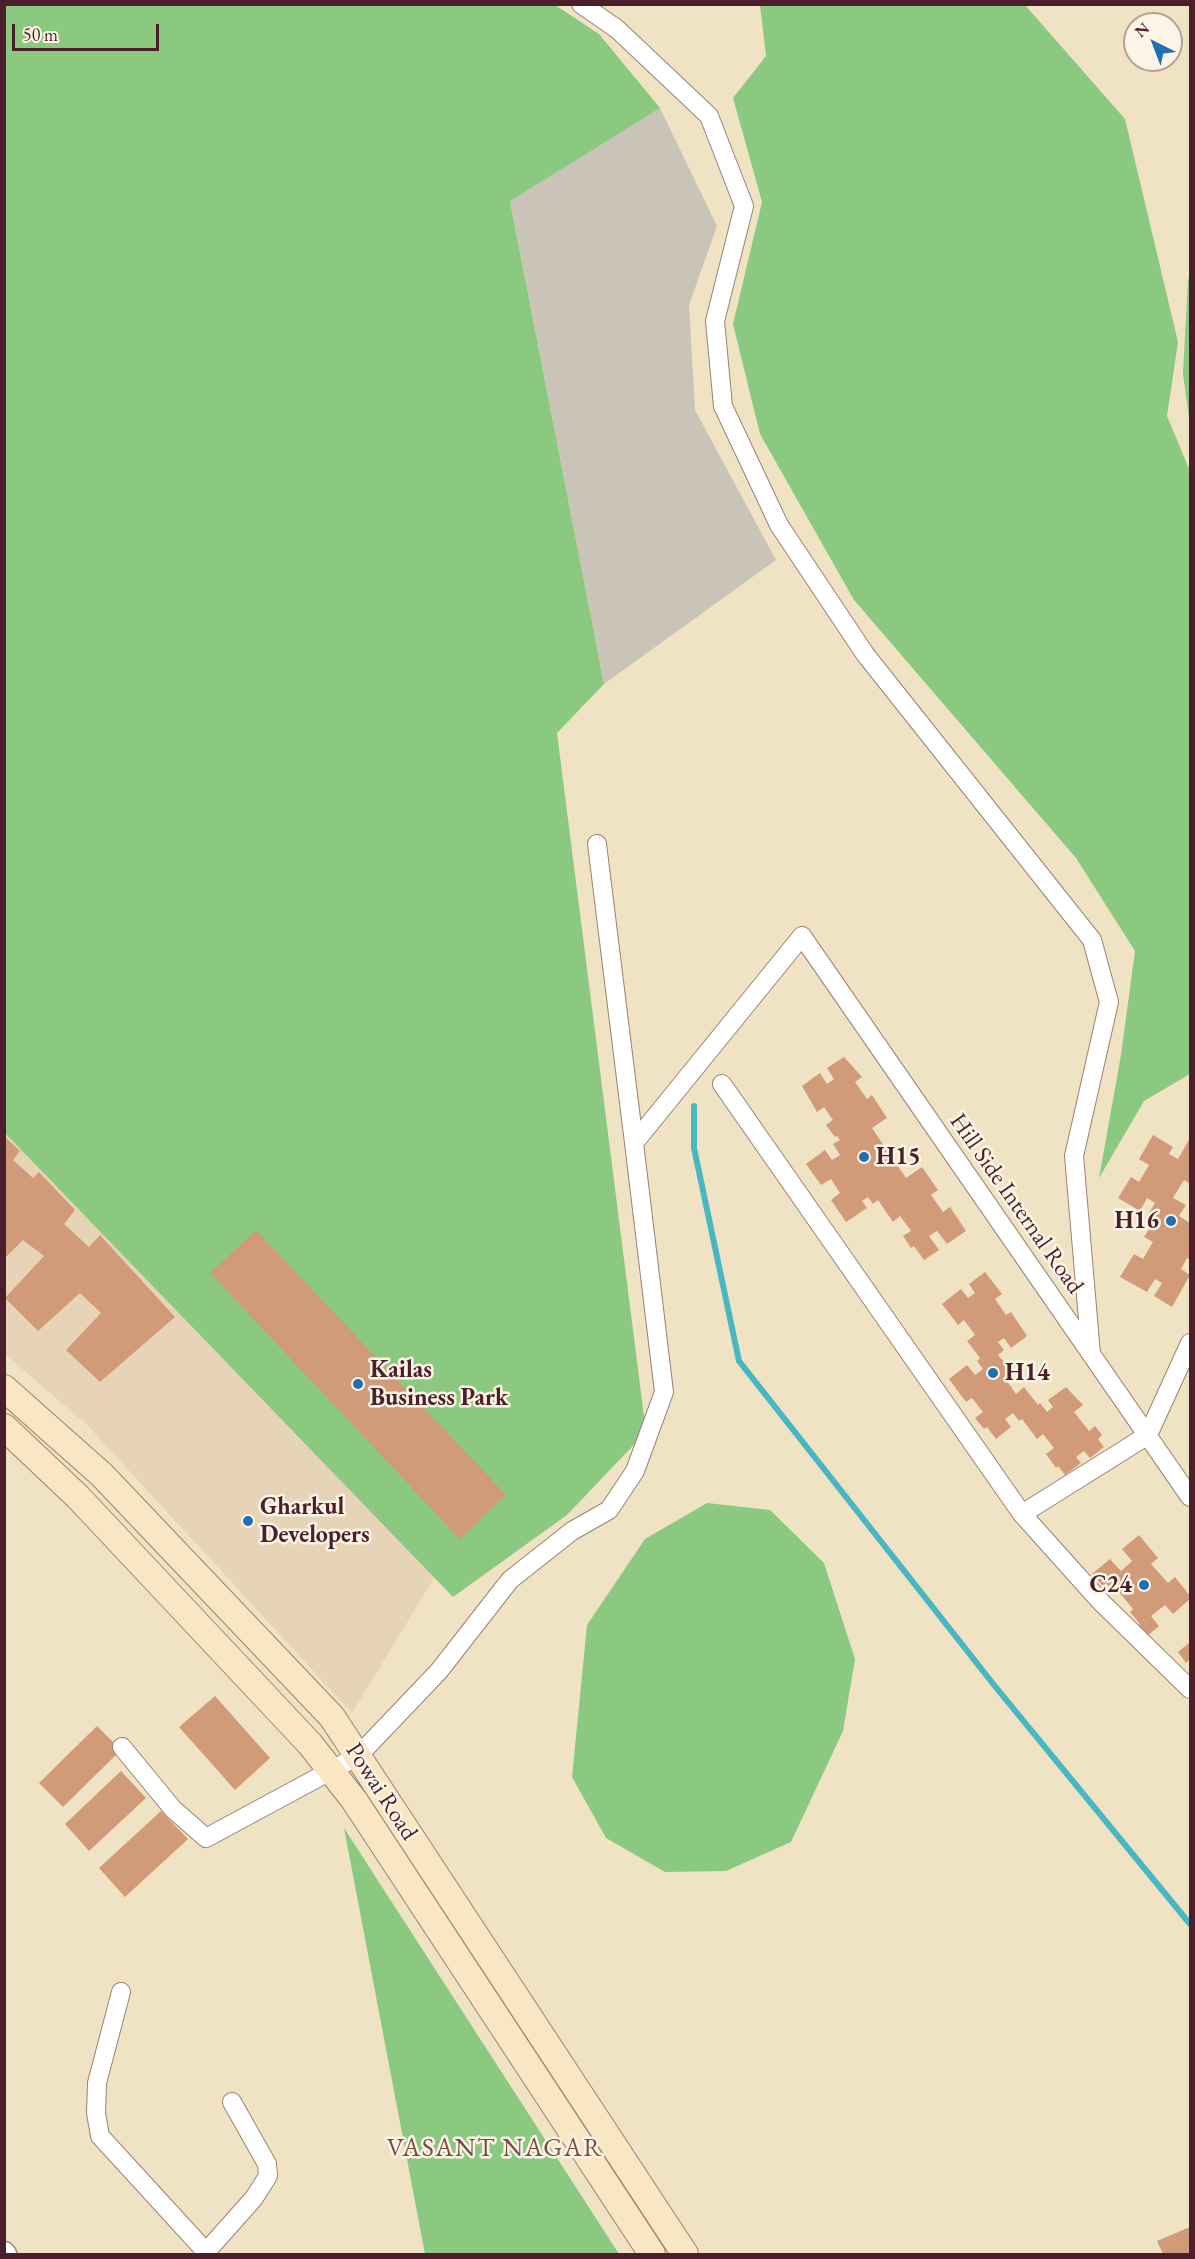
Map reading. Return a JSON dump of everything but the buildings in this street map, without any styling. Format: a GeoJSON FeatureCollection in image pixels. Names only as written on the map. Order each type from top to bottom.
{"type":"FeatureCollection","features":[{"type":"Feature","properties":{"kind":"main road","name":"Powai Road"},"geometry":{"type":"LineString","coordinates":[[4,1388],[102,1475],[332,1717],[685,2254]]}},
{"type":"Feature","properties":{"kind":"main road","name":"Powai Road"},"geometry":{"type":"LineString","coordinates":[[4,1427],[78,1497],[300,1731],[332,1771],[354,1800],[652,2254]]}},
{"type":"Feature","properties":{"kind":"main road"},"geometry":{"type":"LineString","coordinates":[[482,1995],[505,1980]]}},
{"type":"Feature","properties":{"kind":"street"},"geometry":{"type":"LineString","coordinates":[[581,4],[616,29],[709,116],[744,206],[715,321],[723,406],[779,525],[865,654],[1092,940],[1109,1002],[1074,1156],[1091,1356]]}},
{"type":"Feature","properties":{"kind":"street"},"geometry":{"type":"LineString","coordinates":[[122,1747],[173,1809],[206,1838],[332,1771],[358,1756],[439,1671],[510,1580],[572,1531],[609,1510],[635,1471],[664,1392],[597,844]]}},
{"type":"Feature","properties":{"kind":"street","name":"Hill Side Internal Road"},"geometry":{"type":"LineString","coordinates":[[634,1143],[802,936],[1091,1356],[1191,1497]]}},
{"type":"Feature","properties":{"kind":"street"},"geometry":{"type":"LineString","coordinates":[[722,1084],[1022,1514],[1100,1601],[1191,1689]]}},
{"type":"Feature","properties":{"kind":"street"},"geometry":{"type":"LineString","coordinates":[[1022,1514],[1148,1435],[1191,1343]]}},
{"type":"Feature","properties":{"kind":"street"},"geometry":{"type":"LineString","coordinates":[[122,1992],[97,2084],[96,2113],[100,2136],[207,2253],[254,2198],[268,2176],[267,2164],[232,2102]]}},
{"type":"Feature","properties":{"kind":"shaded area"},"geometry":{"type":"Polygon","coordinates":[[[660,108],[717,226],[689,305],[695,410],[776,560],[604,684],[510,200],[660,108]]]}},
{"type":"Feature","properties":{"kind":"shaded area"},"geometry":{"type":"Polygon","coordinates":[[[4,1110],[443,1563],[352,1713],[87,1425],[5,1354],[4,1110]]]}},
{"type":"Feature","properties":{"kind":"green space"},"geometry":{"type":"Polygon","coordinates":[[[5,5],[555,5],[599,34],[660,108],[510,201],[604,684],[557,733],[646,1432],[567,1515],[453,1597],[5,1133],[5,5]]]}},
{"type":"Feature","properties":{"kind":"green space"},"geometry":{"type":"Polygon","coordinates":[[[760,5],[1025,5],[1125,119],[1178,342],[1167,416],[1190,471],[1190,1074],[1144,1101],[1099,1178],[1121,1055],[1135,951],[1076,858],[854,600],[760,434],[733,324],[762,202],[733,98],[766,56],[760,5]]]}},
{"type":"Feature","properties":{"kind":"green space"},"geometry":{"type":"Polygon","coordinates":[[[1190,276],[1190,425],[1183,374],[1190,276]]]}},
{"type":"Feature","properties":{"kind":"green space"},"geometry":{"type":"Polygon","coordinates":[[[707,1503],[770,1510],[824,1563],[855,1659],[843,1731],[791,1842],[726,1871],[665,1872],[606,1838],[572,1777],[587,1625],[645,1539],[707,1503]]]}},
{"type":"Feature","properties":{"kind":"green space"},"geometry":{"type":"Polygon","coordinates":[[[344,1828],[619,2254],[425,2254],[344,1828]]]}},
{"type":"Feature","properties":{"kind":"waterway"},"geometry":{"type":"LineString","coordinates":[[694,1106],[694,1148],[739,1361],[994,1685],[1190,1924]]}},
{"type":"Feature","properties":{"kind":"place","name":"H15"},"geometry":{"type":"Point","coordinates":[864,1157]}},
{"type":"Feature","properties":{"kind":"place","name":"H16"},"geometry":{"type":"Point","coordinates":[1171,1221]}},
{"type":"Feature","properties":{"kind":"place","name":"H14"},"geometry":{"type":"Point","coordinates":[993,1373]}},
{"type":"Feature","properties":{"kind":"place","name":"Kailas Business Park"},"geometry":{"type":"Point","coordinates":[358,1384]}},
{"type":"Feature","properties":{"kind":"place","name":"Gharkul Developers"},"geometry":{"type":"Point","coordinates":[248,1521]}},
{"type":"Feature","properties":{"kind":"place","name":"C24"},"geometry":{"type":"Point","coordinates":[1144,1585]}},
{"type":"Feature","properties":{"kind":"district","name":"VASANT NAGAR"},"geometry":{"type":"Point","coordinates":[495,2149]}}]}
